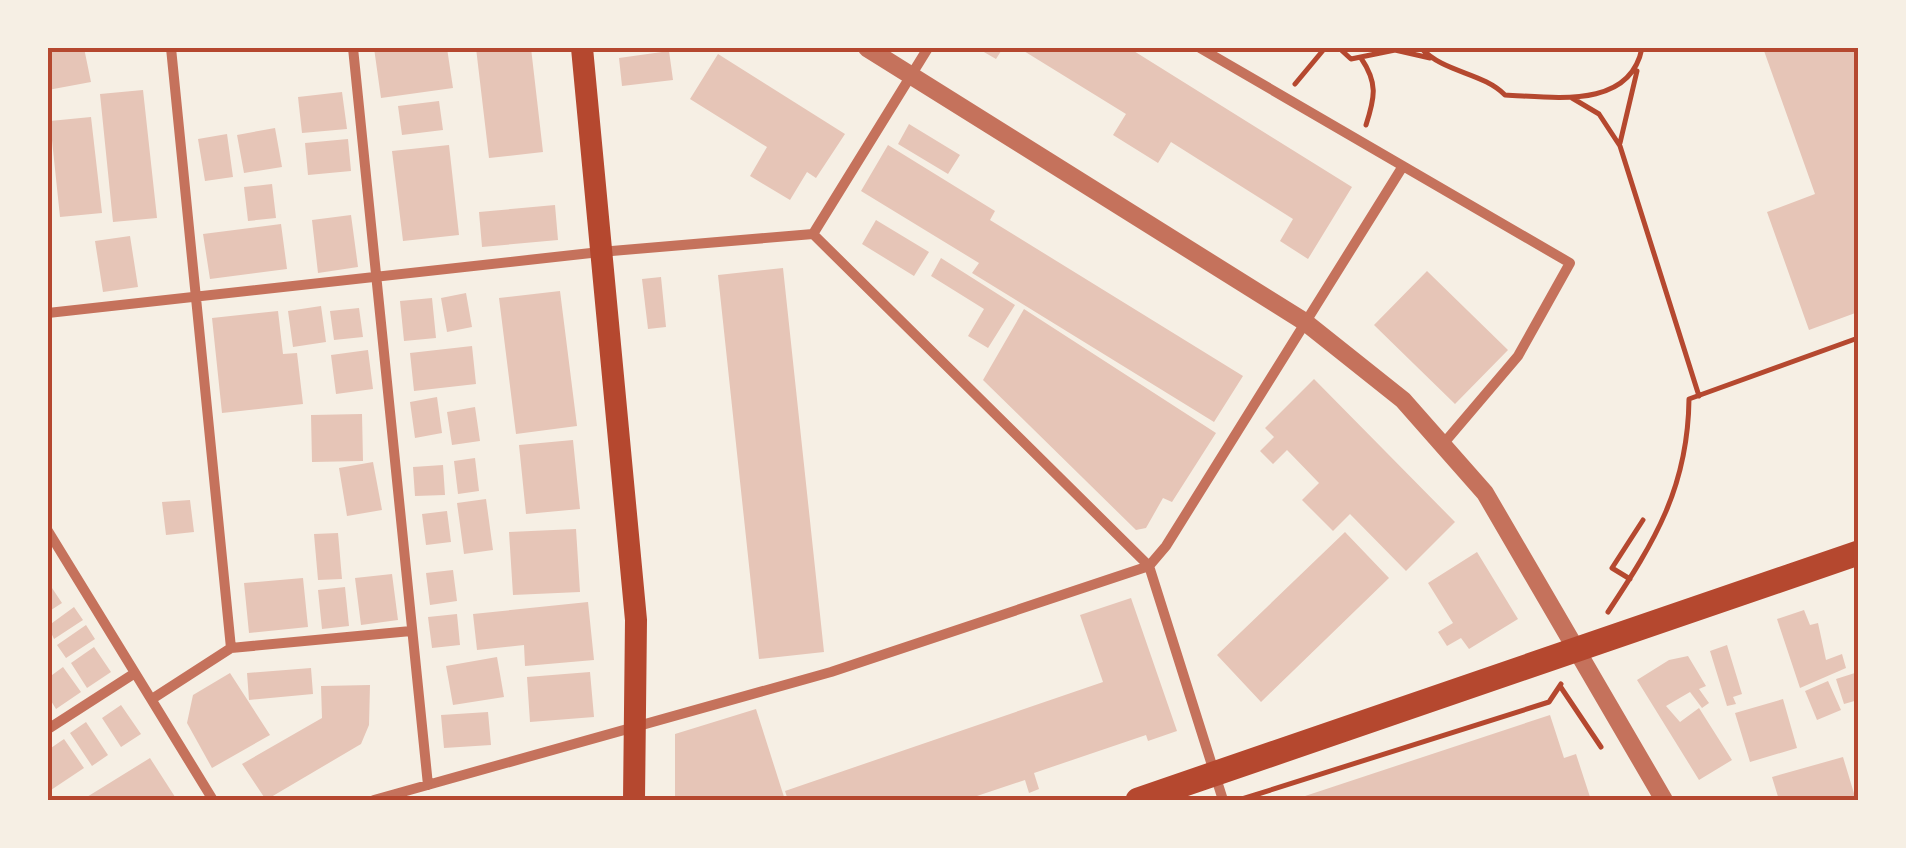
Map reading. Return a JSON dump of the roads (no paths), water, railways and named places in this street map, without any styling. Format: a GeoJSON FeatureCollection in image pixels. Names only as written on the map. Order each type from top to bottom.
{"type":"FeatureCollection","features":[{"type":"Feature","properties":{"kind":"highway"},"geometry":{"type":"LineString","coordinates":[[1138,800],[1858,554]]}},
{"type":"Feature","properties":{"kind":"main road"},"geometry":{"type":"LineString","coordinates":[[582,48],[636,620],[634,800]]}},
{"type":"Feature","properties":{"kind":"street"},"geometry":{"type":"LineString","coordinates":[[171,48],[231,648]]}},
{"type":"Feature","properties":{"kind":"street"},"geometry":{"type":"LineString","coordinates":[[353,48],[428,785]]}},
{"type":"Feature","properties":{"kind":"street"},"geometry":{"type":"LineString","coordinates":[[867,48],[1304,322],[1361,363],[1444,442],[1486,493],[1664,800]]}},
{"type":"Feature","properties":{"kind":"street"},"geometry":{"type":"LineString","coordinates":[[814,234],[928,48]]}},
{"type":"Feature","properties":{"kind":"street"},"geometry":{"type":"LineString","coordinates":[[1200,48],[1570,263],[1518,356],[1444,442]]}},
{"type":"Feature","properties":{"kind":"street"},"geometry":{"type":"LineString","coordinates":[[374,800],[830,672],[1149,566],[1166,546],[1403,166]]}},
{"type":"Feature","properties":{"kind":"street"},"geometry":{"type":"LineString","coordinates":[[48,313],[600,252],[814,234],[1149,566],[1223,800]]}},
{"type":"Feature","properties":{"kind":"street"},"geometry":{"type":"LineString","coordinates":[[48,531],[213,800]]}},
{"type":"Feature","properties":{"kind":"street"},"geometry":{"type":"LineString","coordinates":[[152,699],[231,648],[411,631]]}},
{"type":"Feature","properties":{"kind":"street"},"geometry":{"type":"LineString","coordinates":[[48,730],[135,673]]}}]}
